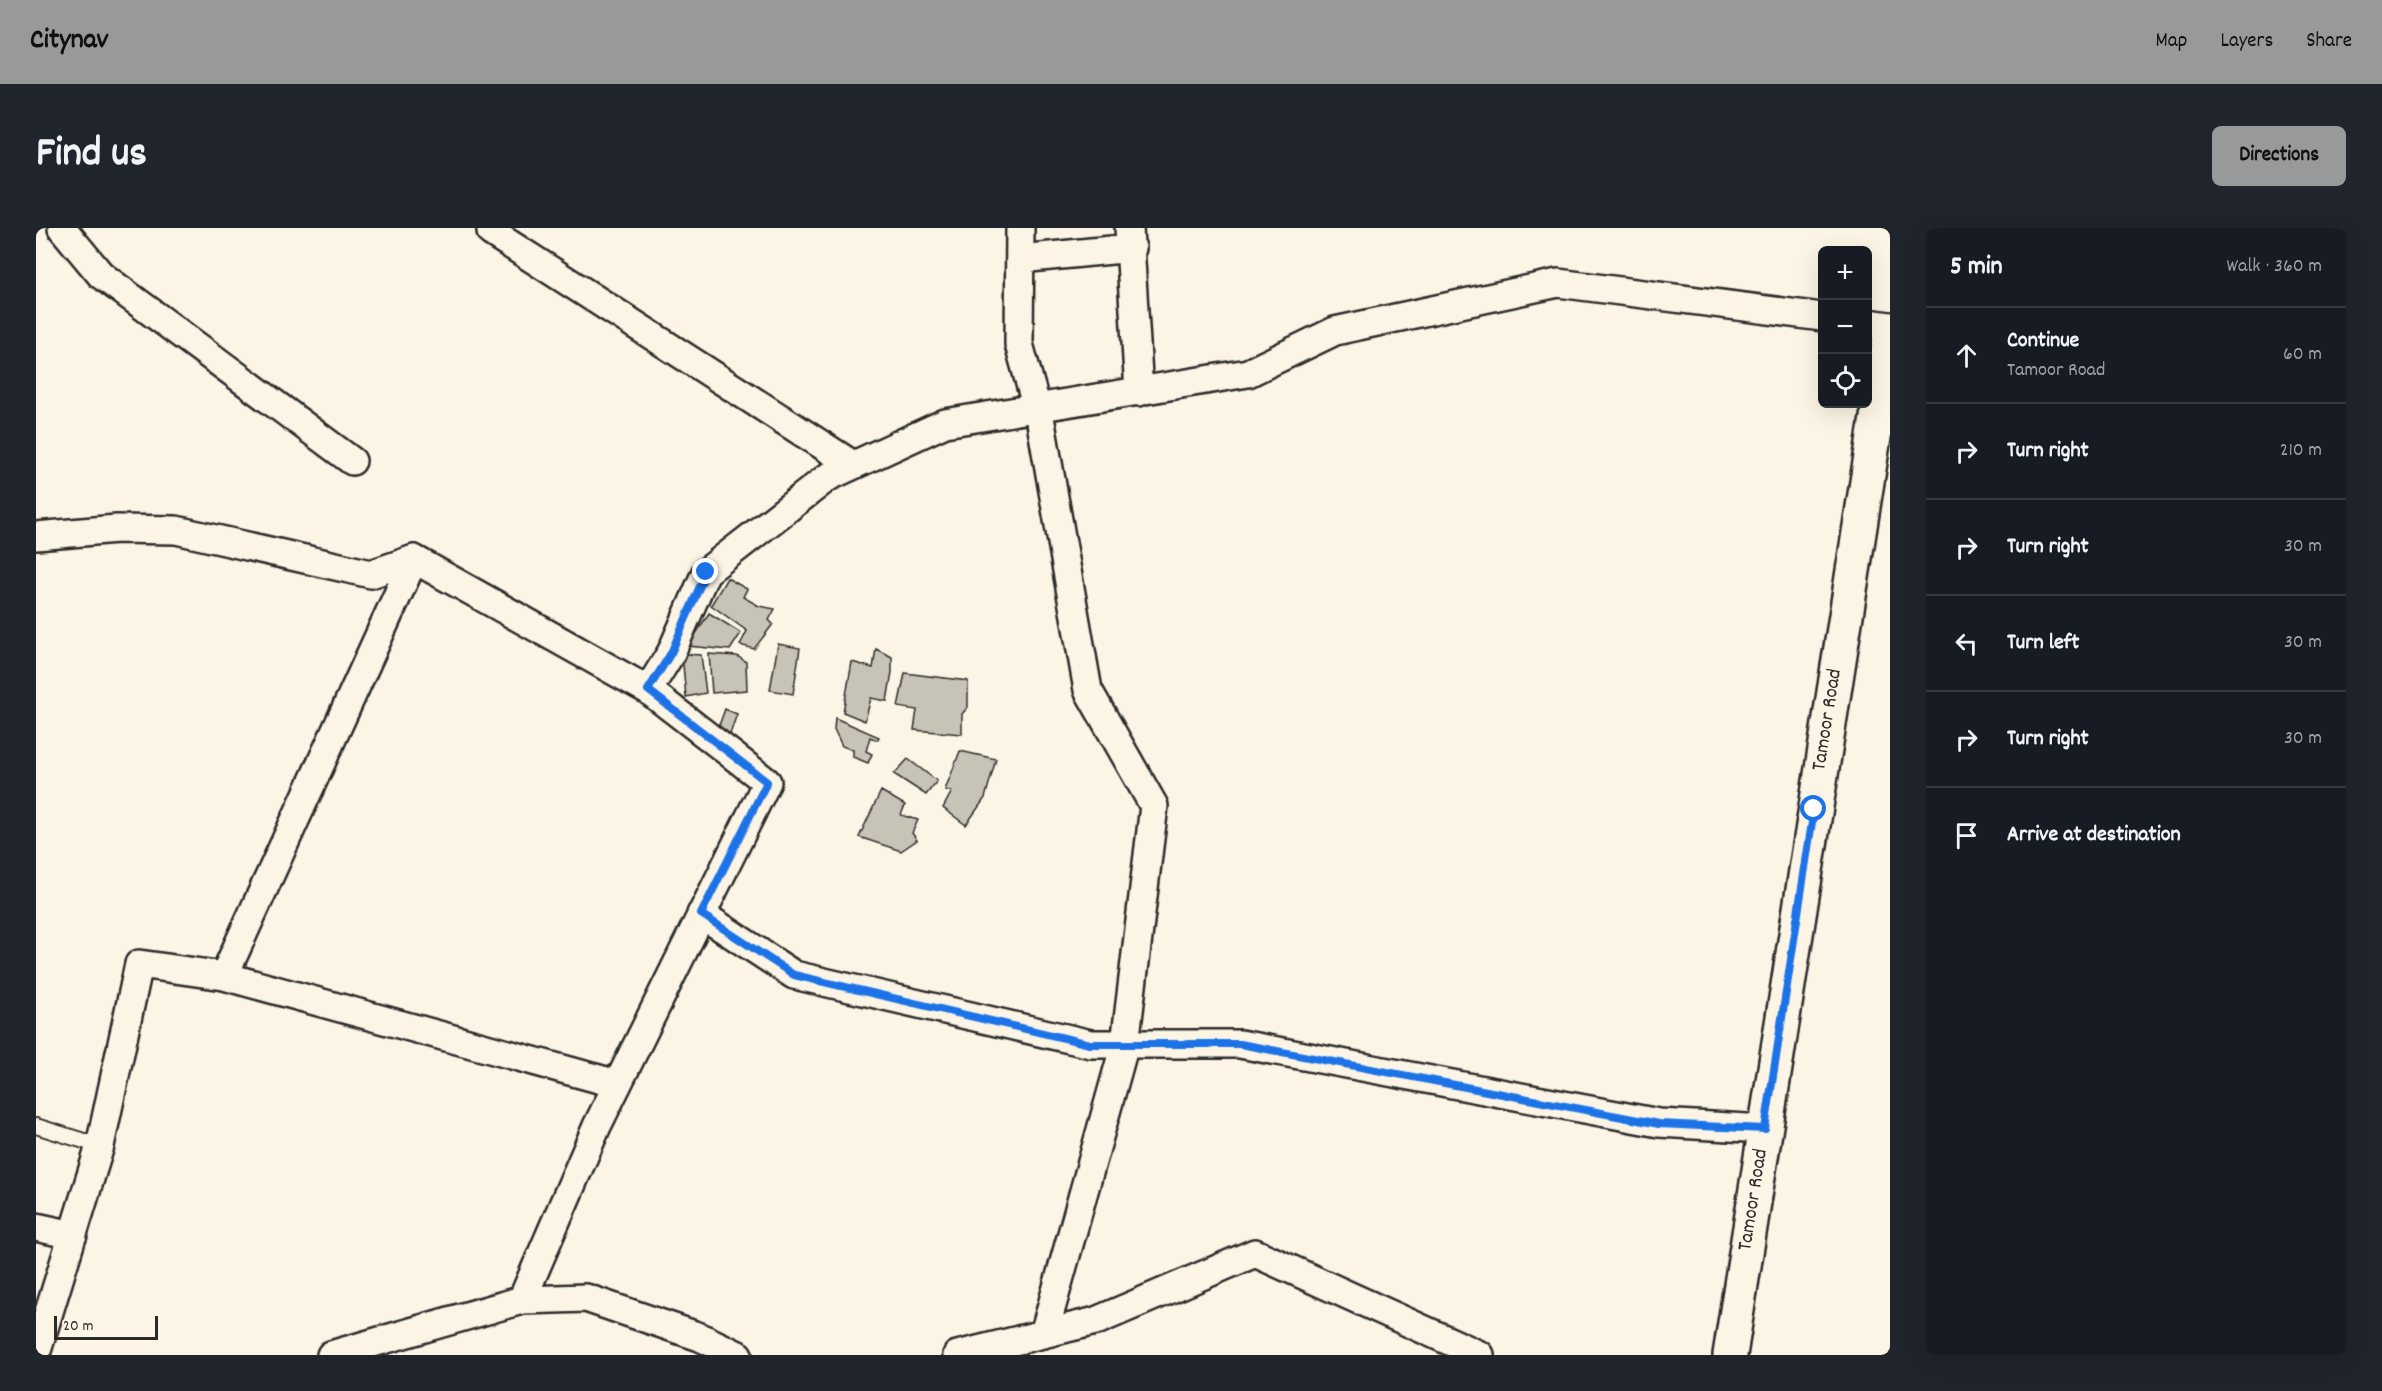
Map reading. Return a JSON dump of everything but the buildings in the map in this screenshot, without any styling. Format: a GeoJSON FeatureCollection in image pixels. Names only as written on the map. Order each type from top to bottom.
{"type":"FeatureCollection","features":[{"type":"Feature","properties":{"kind":"street"},"geometry":{"type":"LineString","coordinates":[[62,228],[101,275],[352,461]]}},
{"type":"Feature","properties":{"kind":"street"},"geometry":{"type":"LineString","coordinates":[[492,228],[490,232],[854,465]]}},
{"type":"Feature","properties":{"kind":"street"},"geometry":{"type":"LineString","coordinates":[[1020,228],[1019,344],[1037,409],[1088,690],[1154,806],[1125,1044],[1044,1334]]}},
{"type":"Feature","properties":{"kind":"street"},"geometry":{"type":"LineString","coordinates":[[1020,259],[1130,238],[1139,392]]}},
{"type":"Feature","properties":{"kind":"street"},"geometry":{"type":"LineString","coordinates":[[648,690],[671,653],[706,572],[828,477],[945,423],[1248,373],[1335,331],[1558,283],[1818,316]]}},
{"type":"Feature","properties":{"kind":"street"},"geometry":{"type":"LineString","coordinates":[[1872,327],[1889,342]]}},
{"type":"Feature","properties":{"kind":"street","name":"Tamoor Road"},"geometry":{"type":"LineString","coordinates":[[1731,1355],[1889,342]]}},
{"type":"Feature","properties":{"kind":"street"},"geometry":{"type":"LineString","coordinates":[[36,536],[117,528],[176,530],[371,573],[414,559],[648,690],[767,782],[617,1084],[522,1300]]}},
{"type":"Feature","properties":{"kind":"street"},"geometry":{"type":"LineString","coordinates":[[224,976],[414,559]]}},
{"type":"Feature","properties":{"kind":"street"},"geometry":{"type":"LineString","coordinates":[[701,914],[794,975],[1090,1044],[1240,1044],[1659,1124],[1765,1129]]}},
{"type":"Feature","properties":{"kind":"street"},"geometry":{"type":"LineString","coordinates":[[36,1354],[100,1146],[139,964],[224,976],[617,1084]]}},
{"type":"Feature","properties":{"kind":"street"},"geometry":{"type":"LineString","coordinates":[[36,1227],[73,1235]]}},
{"type":"Feature","properties":{"kind":"street"},"geometry":{"type":"LineString","coordinates":[[957,1355],[1096,1321],[1256,1253],[1480,1355]]}},
{"type":"Feature","properties":{"kind":"street"},"geometry":{"type":"LineString","coordinates":[[331,1355],[522,1300],[586,1298],[700,1337],[738,1355]]}},
{"type":"Feature","properties":{"kind":"lane"},"geometry":{"type":"LineString","coordinates":[[36,1126],[100,1146]]}},
{"type":"Feature","properties":{"kind":"route"},"geometry":{"type":"LineString","coordinates":[[706,572],[671,653],[648,690],[767,782],[701,914],[794,975],[1090,1044],[1240,1044],[1659,1124],[1765,1129],[1814,809]]}}]}
